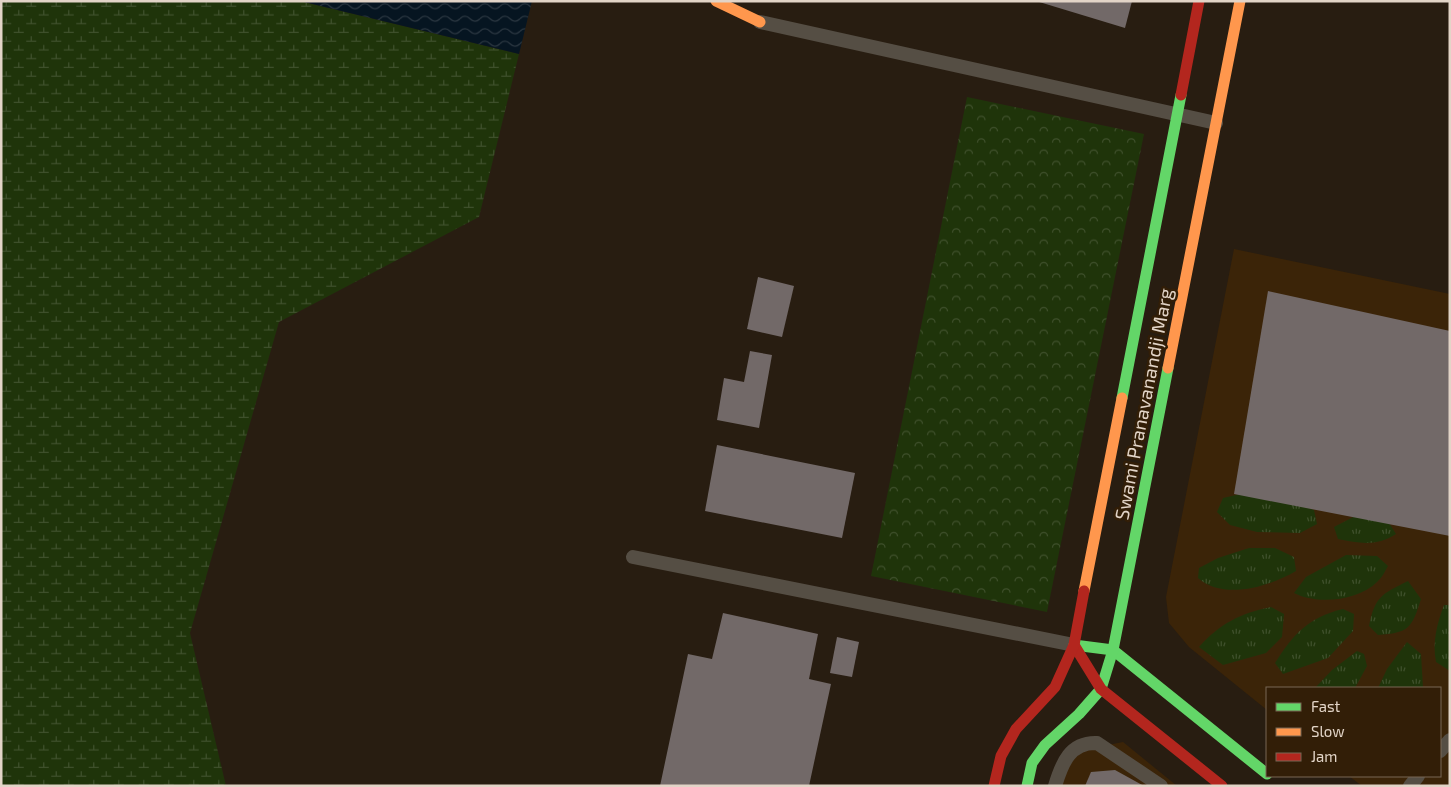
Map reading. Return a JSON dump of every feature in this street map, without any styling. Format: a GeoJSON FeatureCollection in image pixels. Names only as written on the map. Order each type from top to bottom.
{"type":"FeatureCollection","features":[{"type":"Feature","properties":{"kind":"street"},"geometry":{"type":"LineString","coordinates":[[716,1],[760,22]]}},
{"type":"Feature","properties":{"kind":"street","name":"Swami Pranavanandji Marg"},"geometry":{"type":"LineString","coordinates":[[994,786],[1001,756],[1016,729],[1055,687],[1074,645],[1200,1]]}},
{"type":"Feature","properties":{"kind":"street","name":"Swami Pranavanandji Marg"},"geometry":{"type":"LineString","coordinates":[[1027,786],[1032,763],[1045,745],[1079,714],[1102,689],[1113,650],[1240,1]]}},
{"type":"Feature","properties":{"kind":"street"},"geometry":{"type":"LineString","coordinates":[[1074,645],[1113,650],[1266,773]]}},
{"type":"Feature","properties":{"kind":"street"},"geometry":{"type":"LineString","coordinates":[[1074,645],[1102,689],[1222,786]]}},
{"type":"Feature","properties":{"kind":"lane"},"geometry":{"type":"LineString","coordinates":[[760,22],[1216,123]]}},
{"type":"Feature","properties":{"kind":"lane"},"geometry":{"type":"LineString","coordinates":[[634,557],[1074,645]]}},
{"type":"Feature","properties":{"kind":"lane"},"geometry":{"type":"LineString","coordinates":[[1441,750],[1450,740]]}},
{"type":"Feature","properties":{"kind":"lane"},"geometry":{"type":"LineString","coordinates":[[1055,786],[1070,752],[1088,743],[1098,743],[1161,786]]}},
{"type":"Feature","properties":{"kind":"shaded area"},"geometry":{"type":"Polygon","coordinates":[[[1234,249],[1450,294],[1450,786],[1362,786],[1350,777],[1441,777],[1441,687],[1266,687],[1266,709],[1189,647],[1169,623],[1166,597],[1234,249]]]}},
{"type":"Feature","properties":{"kind":"shaded area"},"geometry":{"type":"Polygon","coordinates":[[[1123,742],[1177,786],[1048,786],[1078,751],[1123,742]]]}},
{"type":"Feature","properties":{"kind":"green space"},"geometry":{"type":"Polygon","coordinates":[[[1,1],[300,1],[519,54],[479,217],[279,322],[190,633],[226,786],[1,786],[1,1]]]}},
{"type":"Feature","properties":{"kind":"green space"},"geometry":{"type":"Polygon","coordinates":[[[967,97],[1144,134],[1047,612],[871,576],[967,97]]]}},
{"type":"Feature","properties":{"kind":"green space"},"geometry":{"type":"Polygon","coordinates":[[[1249,492],[1273,495],[1314,510],[1317,524],[1300,533],[1257,532],[1230,525],[1217,512],[1223,498],[1249,492]]]}},
{"type":"Feature","properties":{"kind":"green space"},"geometry":{"type":"Polygon","coordinates":[[[1361,513],[1386,518],[1396,534],[1381,541],[1367,543],[1338,539],[1334,527],[1361,513]]]}},
{"type":"Feature","properties":{"kind":"green space"},"geometry":{"type":"Polygon","coordinates":[[[1249,548],[1275,548],[1294,557],[1296,571],[1260,586],[1234,590],[1221,589],[1209,585],[1198,578],[1199,568],[1218,558],[1249,548]]]}},
{"type":"Feature","properties":{"kind":"green space"},"geometry":{"type":"Polygon","coordinates":[[[1346,555],[1377,556],[1388,566],[1377,582],[1369,588],[1348,597],[1325,600],[1303,597],[1294,593],[1306,577],[1346,555]]]}},
{"type":"Feature","properties":{"kind":"green space"},"geometry":{"type":"Polygon","coordinates":[[[1408,581],[1421,599],[1412,623],[1397,633],[1378,635],[1369,626],[1377,602],[1386,593],[1408,581]]]}},
{"type":"Feature","properties":{"kind":"green space"},"geometry":{"type":"Polygon","coordinates":[[[1444,605],[1450,605],[1450,671],[1436,662],[1435,655],[1436,633],[1444,605]]]}},
{"type":"Feature","properties":{"kind":"green space"},"geometry":{"type":"Polygon","coordinates":[[[1271,607],[1284,614],[1282,637],[1266,653],[1223,665],[1199,647],[1214,632],[1240,616],[1271,607]]]}},
{"type":"Feature","properties":{"kind":"green space"},"geometry":{"type":"Polygon","coordinates":[[[1343,609],[1354,614],[1353,631],[1328,658],[1283,674],[1275,663],[1295,635],[1311,622],[1331,612],[1343,609]]]}},
{"type":"Feature","properties":{"kind":"green space"},"geometry":{"type":"Polygon","coordinates":[[[1407,642],[1421,654],[1423,687],[1378,687],[1387,669],[1407,642]]]}},
{"type":"Feature","properties":{"kind":"green space"},"geometry":{"type":"Polygon","coordinates":[[[1357,651],[1364,654],[1367,666],[1356,687],[1316,687],[1332,670],[1357,651]]]}},
{"type":"Feature","properties":{"kind":"water"},"geometry":{"type":"Polygon","coordinates":[[[300,1],[532,1],[519,54],[300,1]]]}},
{"type":"Feature","properties":{"kind":"building"},"geometry":{"type":"Polygon","coordinates":[[[1036,1],[1132,1],[1125,28],[1036,1]]]}},
{"type":"Feature","properties":{"kind":"building"},"geometry":{"type":"Polygon","coordinates":[[[758,277],[794,286],[782,337],[747,329],[758,277]]]}},
{"type":"Feature","properties":{"kind":"building"},"geometry":{"type":"Polygon","coordinates":[[[1268,291],[1450,331],[1450,536],[1234,494],[1268,291]]]}},
{"type":"Feature","properties":{"kind":"building"},"geometry":{"type":"Polygon","coordinates":[[[750,351],[772,355],[759,428],[717,420],[724,378],[744,382],[750,351]]]}},
{"type":"Feature","properties":{"kind":"building"},"geometry":{"type":"Polygon","coordinates":[[[717,445],[855,473],[842,538],[705,511],[717,445]]]}},
{"type":"Feature","properties":{"kind":"building"},"geometry":{"type":"Polygon","coordinates":[[[723,613],[818,634],[809,679],[831,684],[809,786],[660,786],[688,654],[712,659],[723,613]]]}},
{"type":"Feature","properties":{"kind":"building"},"geometry":{"type":"Polygon","coordinates":[[[837,637],[859,642],[852,677],[830,673],[837,637]]]}},
{"type":"Feature","properties":{"kind":"building"},"geometry":{"type":"Polygon","coordinates":[[[1115,770],[1144,786],[1085,786],[1091,772],[1115,770]]]}},
{"type":"Feature","properties":{"kind":"traffic: fast"},"geometry":{"type":"LineString","coordinates":[[1122,398],[1181,95]]}},
{"type":"Feature","properties":{"kind":"traffic: fast"},"geometry":{"type":"LineString","coordinates":[[1027,786],[1032,763],[1045,745],[1079,714],[1101,689],[1113,650],[1168,368]]}},
{"type":"Feature","properties":{"kind":"traffic: fast"},"geometry":{"type":"LineString","coordinates":[[1074,645],[1113,650],[1266,773]]}},
{"type":"Feature","properties":{"kind":"traffic: slow"},"geometry":{"type":"LineString","coordinates":[[716,1],[760,22]]}},
{"type":"Feature","properties":{"kind":"traffic: slow"},"geometry":{"type":"LineString","coordinates":[[1168,368],[1240,1]]}},
{"type":"Feature","properties":{"kind":"traffic: slow"},"geometry":{"type":"LineString","coordinates":[[1084,591],[1122,398]]}},
{"type":"Feature","properties":{"kind":"traffic: jam"},"geometry":{"type":"LineString","coordinates":[[1181,95],[1199,1]]}},
{"type":"Feature","properties":{"kind":"traffic: jam"},"geometry":{"type":"LineString","coordinates":[[994,786],[1001,756],[1016,729],[1055,687],[1074,645],[1084,591]]}},
{"type":"Feature","properties":{"kind":"traffic: jam"},"geometry":{"type":"LineString","coordinates":[[1074,645],[1101,689],[1222,786]]}}]}
